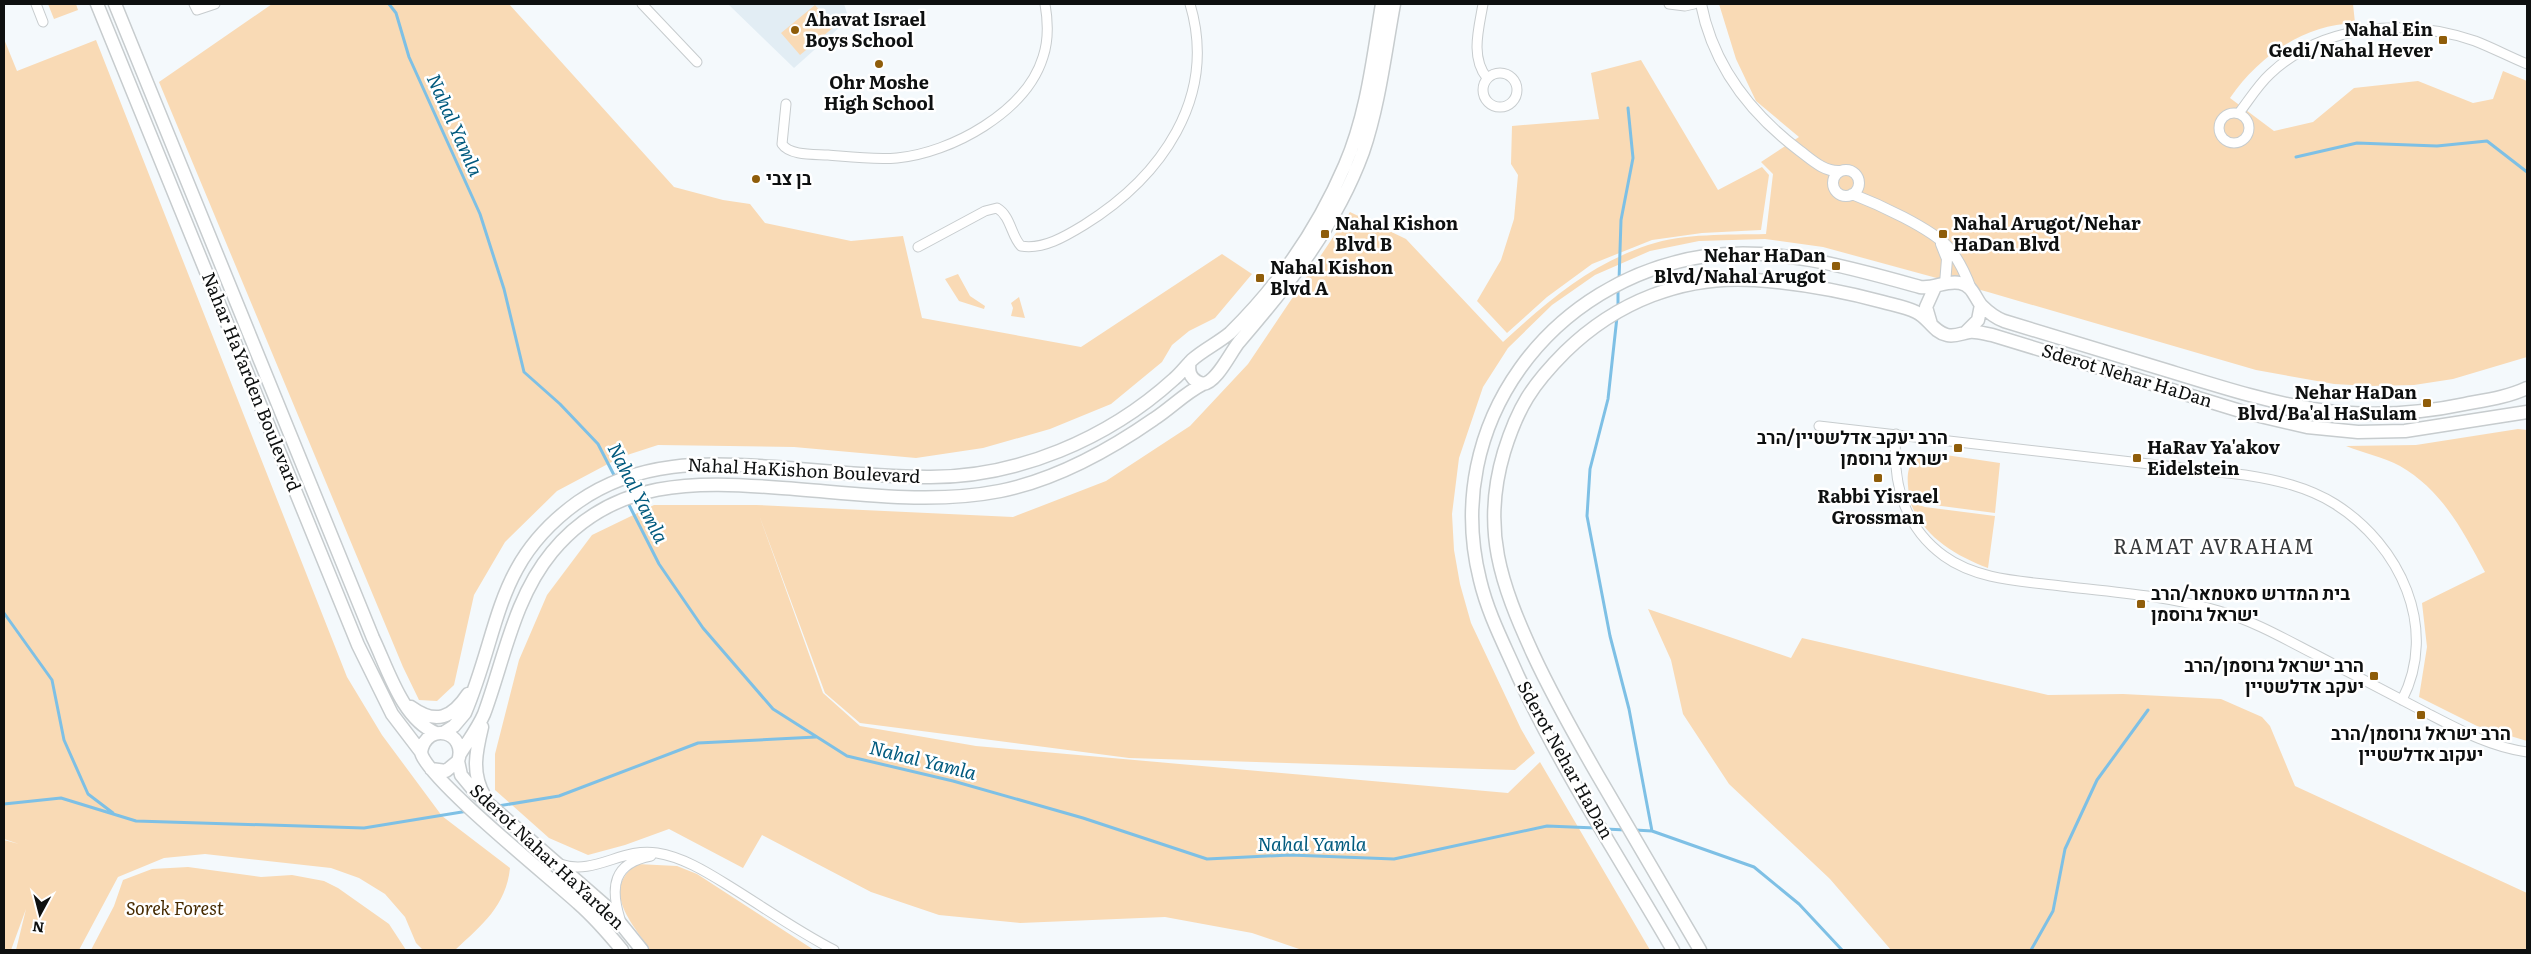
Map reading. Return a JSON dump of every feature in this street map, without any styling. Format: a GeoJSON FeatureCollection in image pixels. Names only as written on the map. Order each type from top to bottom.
{"type":"FeatureCollection","features":[{"type":"Feature","properties":{"kind":"main road","name":"Nahar HaYarden Boulevard"},"geometry":{"type":"LineString","coordinates":[[97,4],[358,645],[392,714],[421,752]]}},
{"type":"Feature","properties":{"kind":"main road","name":"Nahar HaYarden Boulevard"},"geometry":{"type":"LineString","coordinates":[[115,4],[366,622],[403,700],[417,720],[439,733]]}},
{"type":"Feature","properties":{"kind":"main road","name":"Nahal HaKishon Boulevard"},"geometry":{"type":"LineString","coordinates":[[439,733],[454,726],[465,713],[499,607],[511,578],[529,549],[562,515],[613,482],[655,469],[694,464],[740,465],[923,478],[962,477],[999,471],[1049,455],[1099,431],[1161,390],[1195,359],[1225,336],[1247,313],[1300,249],[1325,208],[1358,130],[1368,89],[1382,4]]}},
{"type":"Feature","properties":{"kind":"main road"},"geometry":{"type":"LineString","coordinates":[[1216,375],[1218,366],[1213,358],[1195,359],[1191,376],[1203,384],[1211,381],[1216,375],[1232,351],[1310,256],[1342,198],[1362,153],[1372,119],[1394,4]]}},
{"type":"Feature","properties":{"kind":"main road","name":"Sderot Nehar HaDan"},"geometry":{"type":"LineString","coordinates":[[1673,950],[1539,720],[1490,616],[1474,548],[1473,515],[1479,462],[1502,396],[1524,361],[1576,309],[1599,293],[1634,276],[1663,266],[1707,256],[1754,254],[1828,264],[1920,287],[1957,283],[1971,289],[1981,304],[1994,316],[2004,321],[2253,397],[2312,410],[2363,415],[2409,413],[2483,400],[2527,388]]}},
{"type":"Feature","properties":{"kind":"main road","name":"Sderot Nehar HaDan"},"geometry":{"type":"LineString","coordinates":[[1700,950],[1557,706],[1510,605],[1498,561],[1494,514],[1500,468],[1510,432],[1520,408],[1539,378],[1588,330],[1608,316],[1641,299],[1668,290],[1709,281],[1753,280],[1800,284],[1845,293],[1918,312],[1946,335],[1965,333],[1992,335],[2247,413],[2315,428],[2358,432],[2405,431],[2527,412]]}},
{"type":"Feature","properties":{"kind":"main road"},"geometry":{"type":"LineString","coordinates":[[1931,324],[1926,307],[1940,285]]}},
{"type":"Feature","properties":{"kind":"main road"},"geometry":{"type":"LineString","coordinates":[[1965,333],[1976,324],[1981,304]]}},
{"type":"Feature","properties":{"kind":"main road","name":"Nahal HaKishon Boulevard"},"geometry":{"type":"LineString","coordinates":[[459,757],[483,716],[518,614],[529,587],[545,561],[562,542],[590,519],[628,497],[659,488],[695,484],[748,485],[923,497],[963,496],[1003,490],[1038,481],[1101,452],[1156,418],[1203,384]]}},
{"type":"Feature","properties":{"kind":"main road"},"geometry":{"type":"LineString","coordinates":[[403,700],[420,713],[428,716],[442,717],[456,710],[476,681]]}},
{"type":"Feature","properties":{"kind":"main road"},"geometry":{"type":"LineString","coordinates":[[492,807],[480,790],[475,767],[478,743],[494,684]]}},
{"type":"Feature","properties":{"kind":"main road"},"geometry":{"type":"LineString","coordinates":[[439,733],[448,734],[457,742],[459,757],[446,771],[431,769],[424,762],[421,752],[426,740],[439,733]]}},
{"type":"Feature","properties":{"kind":"main road","name":"Sderot Nahar HaYarden"},"geometry":{"type":"LineString","coordinates":[[459,757],[462,775],[466,782],[608,908],[642,950]]}},
{"type":"Feature","properties":{"kind":"main road","name":"Sderot Nahar HaYarden"},"geometry":{"type":"LineString","coordinates":[[431,769],[462,800],[596,920],[622,950]]}},
{"type":"Feature","properties":{"kind":"street"},"geometry":{"type":"LineString","coordinates":[[36,4],[43,22]]}},
{"type":"Feature","properties":{"kind":"street"},"geometry":{"type":"LineString","coordinates":[[194,4],[197,10],[215,4]]}},
{"type":"Feature","properties":{"kind":"street"},"geometry":{"type":"LineString","coordinates":[[642,4],[697,62]]}},
{"type":"Feature","properties":{"kind":"street"},"geometry":{"type":"LineString","coordinates":[[786,104],[782,144],[792,151],[850,157],[897,158],[919,154],[952,143],[997,118],[1030,82],[1043,56],[1047,28],[1045,4]]}},
{"type":"Feature","properties":{"kind":"street"},"geometry":{"type":"LineString","coordinates":[[918,247],[985,211],[997,208],[1005,215],[1016,241],[1022,246],[1040,247],[1074,232],[1113,208],[1137,185],[1170,144],[1192,97],[1198,54],[1195,23],[1190,4]]}},
{"type":"Feature","properties":{"kind":"street"},"geometry":{"type":"LineString","coordinates":[[1483,4],[1478,33],[1478,58],[1487,78],[1483,92],[1490,104],[1501,108],[1512,103],[1517,97],[1518,88],[1516,81],[1510,75],[1502,72],[1487,78]]}},
{"type":"Feature","properties":{"kind":"street"},"geometry":{"type":"LineString","coordinates":[[1670,4],[1685,6],[1694,4]]}},
{"type":"Feature","properties":{"kind":"street"},"geometry":{"type":"LineString","coordinates":[[1701,4],[1716,48],[1730,77],[1747,103],[1769,125],[1817,164],[1833,181],[1834,187],[1839,194],[1846,196],[1852,194],[1857,190],[1859,182]]}},
{"type":"Feature","properties":{"kind":"street"},"geometry":{"type":"LineString","coordinates":[[2239,114],[2268,75],[2284,62],[2321,42],[2351,32],[2380,28],[2417,28],[2475,42],[2527,64]]}},
{"type":"Feature","properties":{"kind":"street"},"geometry":{"type":"LineString","coordinates":[[1817,164],[1833,172],[1845,170],[1853,172],[1868,194],[1888,210]]}},
{"type":"Feature","properties":{"kind":"street"},"geometry":{"type":"LineString","coordinates":[[1833,181],[1840,172]]}},
{"type":"Feature","properties":{"kind":"street"},"geometry":{"type":"LineString","coordinates":[[1852,194],[1888,210],[1938,239],[1956,257],[1971,289]]}},
{"type":"Feature","properties":{"kind":"street"},"geometry":{"type":"LineString","coordinates":[[1938,239],[1947,259],[1940,285]]}},
{"type":"Feature","properties":{"kind":"street"},"geometry":{"type":"LineString","coordinates":[[1819,426],[2245,475],[2292,485],[2326,499],[2347,512],[2371,534],[2394,564],[2411,599],[2415,616],[2418,648],[2413,676],[2402,700]]}},
{"type":"Feature","properties":{"kind":"street"},"geometry":{"type":"LineString","coordinates":[[1896,434],[1894,456],[1896,480],[1905,510],[1915,527],[1928,543],[1964,567],[2007,579],[2155,597],[2219,611],[2268,630],[2476,738],[2527,752]]}},
{"type":"Feature","properties":{"kind":"street"},"geometry":{"type":"LineString","coordinates":[[556,862],[585,868],[640,852],[658,853],[674,857],[702,870],[834,950]]}},
{"type":"Feature","properties":{"kind":"street"},"geometry":{"type":"LineString","coordinates":[[622,924],[615,889],[620,872],[633,861],[643,858],[674,857]]}},
{"type":"Feature","properties":{"kind":"shaded area","name":"Ahavat Israel Boys School"},"geometry":{"type":"Polygon","coordinates":[[[728,4],[844,4],[849,19],[794,68],[728,4]]]}},
{"type":"Feature","properties":{"kind":"green space"},"geometry":{"type":"Polygon","coordinates":[[[48,4],[76,4],[78,10],[54,19],[48,4]]]}},
{"type":"Feature","properties":{"kind":"green space"},"geometry":{"type":"Polygon","coordinates":[[[272,4],[509,4],[674,187],[723,200],[750,204],[765,223],[851,241],[903,236],[922,318],[1081,347],[1222,254],[1252,274],[1215,318],[1189,331],[1172,345],[1162,362],[1111,404],[1050,429],[983,448],[916,458],[794,447],[658,445],[621,457],[557,491],[505,542],[474,595],[454,685],[437,701],[419,700],[403,667],[159,82],[272,4]]]}},
{"type":"Feature","properties":{"kind":"green space"},"geometry":{"type":"Polygon","coordinates":[[[1719,4],[2353,4],[2355,23],[2336,25],[2318,30],[2284,46],[2254,69],[2230,98],[2274,131],[2313,122],[2354,88],[2418,81],[2473,103],[2493,99],[2503,71],[2527,81],[2527,357],[2453,379],[2414,385],[2370,386],[2334,384],[2256,370],[1988,292],[1823,247],[1765,239],[1699,241],[1650,251],[1595,275],[1552,305],[1508,348],[1483,387],[1459,458],[1452,514],[1454,550],[1460,584],[1471,623],[1521,729],[1535,753],[1515,770],[1129,758],[860,723],[825,693],[759,515],[823,693],[860,726],[976,746],[1508,793],[1540,762],[1650,950],[1302,950],[1252,933],[1165,917],[1020,923],[939,915],[871,892],[762,835],[743,868],[669,829],[625,845],[588,855],[549,838],[495,790],[495,754],[519,660],[547,595],[592,535],[654,505],[756,505],[1013,517],[1106,481],[1190,426],[1248,364],[1350,212],[1406,239],[1503,342],[1536,312],[1570,286],[1627,253],[1648,245],[1677,238],[1706,235],[1766,234],[1773,174],[1761,162],[1799,137],[1756,101],[1736,59],[1719,4]]]}},
{"type":"Feature","properties":{"kind":"green space"},"geometry":{"type":"Polygon","coordinates":[[[815,5],[834,27],[800,55],[781,33],[815,5]]]}},
{"type":"Feature","properties":{"kind":"green space"},"geometry":{"type":"Polygon","coordinates":[[[4,39],[17,71],[96,40],[347,677],[382,735],[442,816],[510,868],[504,893],[498,904],[483,923],[455,950],[423,950],[416,943],[405,917],[385,894],[359,878],[331,868],[205,854],[164,858],[118,877],[79,950],[16,950],[26,909],[11,950],[4,950],[4,840],[19,844],[4,839],[4,39]]]}},
{"type":"Feature","properties":{"kind":"green space"},"geometry":{"type":"Polygon","coordinates":[[[1641,60],[1718,190],[1762,167],[1769,175],[1761,230],[1702,233],[1652,240],[1592,264],[1547,297],[1507,333],[1477,301],[1501,260],[1514,219],[1518,175],[1511,164],[1512,126],[1599,119],[1591,73],[1641,60]]]}},
{"type":"Feature","properties":{"kind":"green space"},"geometry":{"type":"Polygon","coordinates":[[[958,274],[970,296],[985,306],[984,309],[959,301],[945,279],[958,274]]]}},
{"type":"Feature","properties":{"kind":"green space"},"geometry":{"type":"Polygon","coordinates":[[[1019,297],[1025,318],[1011,316],[1013,308],[1011,303],[1019,297]]]}},
{"type":"Feature","properties":{"kind":"green space"},"geometry":{"type":"Polygon","coordinates":[[[2518,429],[2527,430],[2527,741],[2477,726],[2419,697],[2427,647],[2422,603],[2485,572],[2460,527],[2440,499],[2428,487],[2400,466],[2346,446],[2416,445],[2518,429]]]}},
{"type":"Feature","properties":{"kind":"green space"},"geometry":{"type":"Polygon","coordinates":[[[1932,453],[2000,463],[1995,513],[1926,504],[1910,500],[1909,469],[1916,458],[1932,453]]]}},
{"type":"Feature","properties":{"kind":"green space"},"geometry":{"type":"Polygon","coordinates":[[[1910,502],[1925,507],[1995,516],[1988,568],[1952,551],[1932,535],[1923,525],[1910,502]]]}},
{"type":"Feature","properties":{"kind":"green space"},"geometry":{"type":"Polygon","coordinates":[[[1648,609],[1791,658],[1802,638],[2048,695],[2123,694],[2221,699],[2262,717],[2270,726],[2295,786],[2527,893],[2527,950],[1891,950],[1830,879],[1729,784],[1683,714],[1671,660],[1648,609]]]}},
{"type":"Feature","properties":{"kind":"green space"},"geometry":{"type":"Polygon","coordinates":[[[637,864],[677,866],[697,874],[814,950],[650,950],[628,918],[620,896],[621,885],[626,874],[637,864]]]}},
{"type":"Feature","properties":{"kind":"green space","name":"Sorek Forest"},"geometry":{"type":"Polygon","coordinates":[[[188,867],[261,877],[292,875],[324,881],[338,888],[389,924],[406,950],[91,950],[114,906],[123,880],[152,869],[188,867]]]}},
{"type":"Feature","properties":{"kind":"waterway","name":"Nahal Yamla"},"geometry":{"type":"LineString","coordinates":[[389,4],[396,13],[409,57],[480,214],[504,289],[524,372],[560,404],[598,444],[616,479]]}},
{"type":"Feature","properties":{"kind":"waterway"},"geometry":{"type":"LineString","coordinates":[[1619,281],[1621,220],[1633,158],[1628,108]]}},
{"type":"Feature","properties":{"kind":"waterway"},"geometry":{"type":"LineString","coordinates":[[2296,157],[2357,143],[2437,146],[2487,141],[2527,172]]}},
{"type":"Feature","properties":{"kind":"waterway"},"geometry":{"type":"LineString","coordinates":[[1618,289],[1618,308]]}},
{"type":"Feature","properties":{"kind":"waterway"},"geometry":{"type":"LineString","coordinates":[[1617,317],[1608,399],[1590,469],[1587,516],[1610,636],[1629,709],[1652,831]]}},
{"type":"Feature","properties":{"kind":"waterway","name":"Nahal Yamla"},"geometry":{"type":"LineString","coordinates":[[627,501],[659,564],[703,628],[773,709],[847,756],[953,781],[1083,818],[1207,859],[1290,855],[1394,859],[1547,826],[1596,828]]}},
{"type":"Feature","properties":{"kind":"waterway"},"geometry":{"type":"LineString","coordinates":[[4,613],[52,680],[64,740],[88,794],[113,813]]}},
{"type":"Feature","properties":{"kind":"waterway"},"geometry":{"type":"LineString","coordinates":[[2031,950],[2053,911],[2065,849],[2097,780],[2148,710]]}},
{"type":"Feature","properties":{"kind":"waterway"},"geometry":{"type":"LineString","coordinates":[[498,806],[559,796],[698,743],[816,737]]}},
{"type":"Feature","properties":{"kind":"waterway"},"geometry":{"type":"LineString","coordinates":[[4,804],[61,798],[136,821],[364,828],[468,811]]}},
{"type":"Feature","properties":{"kind":"waterway","name":"Nahal Yamla"},"geometry":{"type":"LineString","coordinates":[[1605,829],[1626,830]]}},
{"type":"Feature","properties":{"kind":"waterway","name":"Nahal Yamla"},"geometry":{"type":"LineString","coordinates":[[1635,830],[1652,831],[1754,867],[1799,904],[1842,950]]}},
{"type":"Feature","properties":{"kind":"place","name":"Ahavat Israel Boys School"},"geometry":{"type":"Point","coordinates":[795,30]}},
{"type":"Feature","properties":{"kind":"place","name":"Nahal Ein Gedi/Nahal Hever"},"geometry":{"type":"Point","coordinates":[2443,40]}},
{"type":"Feature","properties":{"kind":"place","name":"Ohr Moshe High School"},"geometry":{"type":"Point","coordinates":[879,64]}},
{"type":"Feature","properties":{"kind":"place","name":"בן צבי"},"geometry":{"type":"Point","coordinates":[756,179]}},
{"type":"Feature","properties":{"kind":"place","name":"Nahal Kishon Blvd B"},"geometry":{"type":"Point","coordinates":[1325,234]}},
{"type":"Feature","properties":{"kind":"place","name":"Nahal Arugot/Nehar HaDan Blvd"},"geometry":{"type":"Point","coordinates":[1943,234]}},
{"type":"Feature","properties":{"kind":"place","name":"Nehar HaDan Blvd/Nahal Arugot"},"geometry":{"type":"Point","coordinates":[1836,266]}},
{"type":"Feature","properties":{"kind":"place","name":"Nahal Kishon Blvd A"},"geometry":{"type":"Point","coordinates":[1260,278]}},
{"type":"Feature","properties":{"kind":"place","name":"Nehar HaDan Blvd/Ba'al HaSulam"},"geometry":{"type":"Point","coordinates":[2427,403]}},
{"type":"Feature","properties":{"kind":"place","name":"הרב יעקב אדלשטיין/הרב ישראל גרוסמן"},"geometry":{"type":"Point","coordinates":[1958,448]}},
{"type":"Feature","properties":{"kind":"place","name":"HaRav Ya'akov Eidelstein"},"geometry":{"type":"Point","coordinates":[2137,458]}},
{"type":"Feature","properties":{"kind":"place","name":"Rabbi Yisrael Grossman"},"geometry":{"type":"Point","coordinates":[1878,478]}},
{"type":"Feature","properties":{"kind":"place","name":"בית המדרש סאטמאר/הרב ישראל גרוסמן"},"geometry":{"type":"Point","coordinates":[2141,604]}},
{"type":"Feature","properties":{"kind":"place","name":"הרב ישראל גרוסמן/הרב יעקב אדלשטיין"},"geometry":{"type":"Point","coordinates":[2374,676]}},
{"type":"Feature","properties":{"kind":"place","name":"הרב ישראל גרוסמן/הרב יעקוב אדלשטיין"},"geometry":{"type":"Point","coordinates":[2421,715]}},
{"type":"Feature","properties":{"kind":"district","name":"RAMAT AVRAHAM"},"geometry":{"type":"Point","coordinates":[2214,547]}}]}
